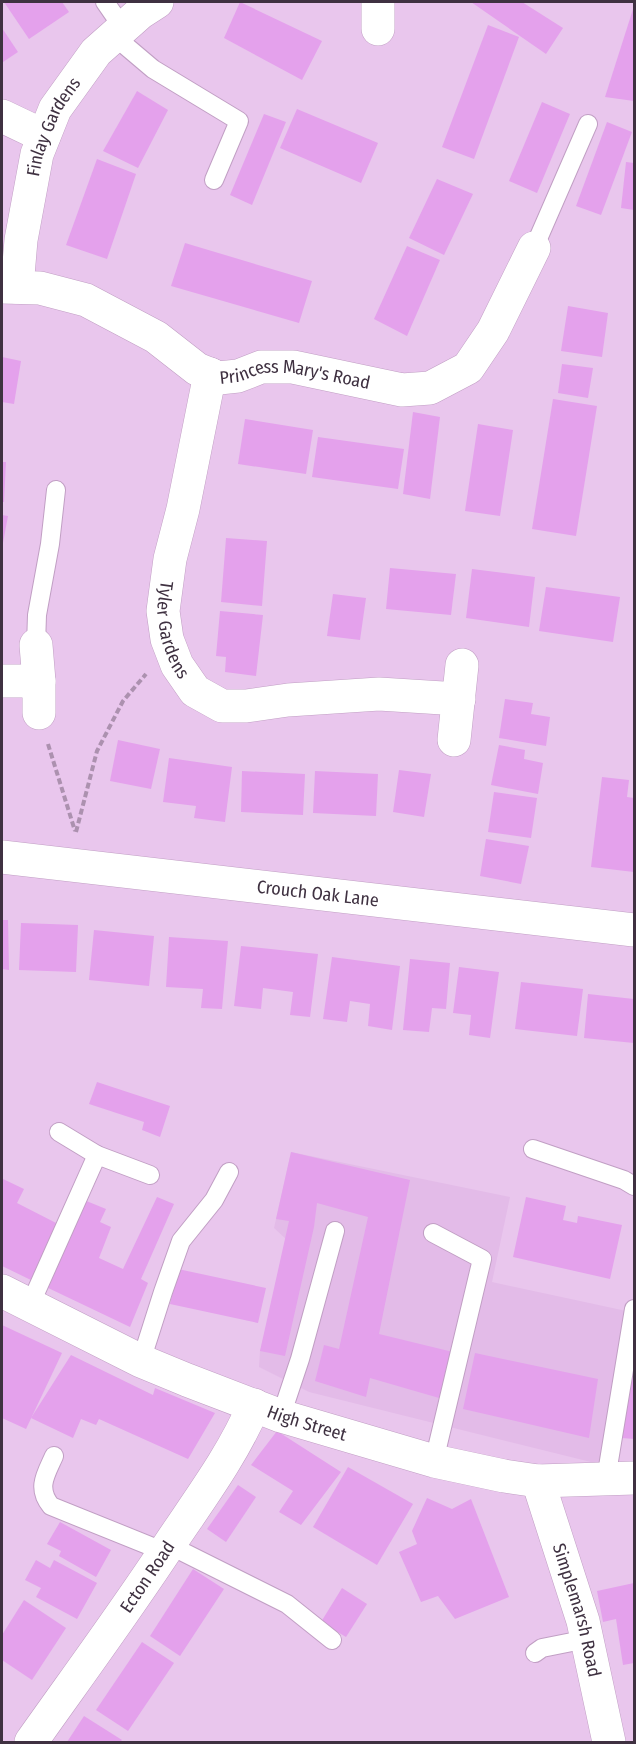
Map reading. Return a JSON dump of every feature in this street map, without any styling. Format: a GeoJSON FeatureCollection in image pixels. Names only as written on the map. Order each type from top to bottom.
{"type":"FeatureCollection","features":[{"type":"Feature","properties":{"kind":"street","name":"Finlay Gardens"},"geometry":{"type":"LineString","coordinates":[[9,287],[21,240],[37,154],[55,109],[96,52],[157,2]]}},
{"type":"Feature","properties":{"kind":"street"},"geometry":{"type":"LineString","coordinates":[[2,116],[44,136]]}},
{"type":"Feature","properties":{"kind":"street","name":"Princess Mary's Road"},"geometry":{"type":"LineString","coordinates":[[9,287],[40,288],[86,300],[156,337],[197,369],[219,378],[238,376],[261,368],[293,367],[402,390],[430,388],[468,368],[493,331],[534,248]]}},
{"type":"Feature","properties":{"kind":"street","name":"Tyler Gardens"},"geometry":{"type":"LineString","coordinates":[[210,374],[183,509],[170,559],[163,611],[167,639],[177,665],[195,691],[222,706],[246,706],[288,700],[380,694],[459,699]]}},
{"type":"Feature","properties":{"kind":"street"},"geometry":{"type":"LineString","coordinates":[[36,645],[39,713]]}},
{"type":"Feature","properties":{"kind":"street"},"geometry":{"type":"LineString","coordinates":[[454,740],[462,665]]}},
{"type":"Feature","properties":{"kind":"street"},"geometry":{"type":"LineString","coordinates":[[2,681],[39,681]]}},
{"type":"Feature","properties":{"kind":"street","name":"Crouch Oak Lane"},"geometry":{"type":"LineString","coordinates":[[2,857],[634,930]]}},
{"type":"Feature","properties":{"kind":"street","name":"High Street"},"geometry":{"type":"LineString","coordinates":[[2,1291],[141,1361],[268,1411],[435,1461],[504,1476],[538,1481],[620,1478]]}},
{"type":"Feature","properties":{"kind":"street","name":"Ecton Road"},"geometry":{"type":"LineString","coordinates":[[31,1743],[167,1549],[244,1428],[268,1411]]}},
{"type":"Feature","properties":{"kind":"street","name":"Simplemarsh Road"},"geometry":{"type":"LineString","coordinates":[[538,1481],[584,1621],[609,1743]]}},
{"type":"Feature","properties":{"kind":"lane"},"geometry":{"type":"LineString","coordinates":[[105,2],[119,32],[153,69],[239,120],[214,180]]}},
{"type":"Feature","properties":{"kind":"lane"},"geometry":{"type":"LineString","coordinates":[[534,248],[588,124]]}},
{"type":"Feature","properties":{"kind":"lane"},"geometry":{"type":"LineString","coordinates":[[36,645],[37,615],[50,544],[56,490]]}},
{"type":"Feature","properties":{"kind":"lane"},"geometry":{"type":"LineString","coordinates":[[59,1132],[97,1155],[150,1175]]}},
{"type":"Feature","properties":{"kind":"lane"},"geometry":{"type":"LineString","coordinates":[[533,1149],[624,1180],[634,1186]]}},
{"type":"Feature","properties":{"kind":"lane"},"geometry":{"type":"LineString","coordinates":[[30,1305],[97,1155]]}},
{"type":"Feature","properties":{"kind":"lane"},"geometry":{"type":"LineString","coordinates":[[141,1361],[162,1292],[181,1241],[214,1200],[229,1172]]}},
{"type":"Feature","properties":{"kind":"lane"},"geometry":{"type":"LineString","coordinates":[[268,1411],[300,1359],[335,1231]]}},
{"type":"Feature","properties":{"kind":"lane"},"geometry":{"type":"LineString","coordinates":[[433,1233],[482,1259],[435,1461]]}},
{"type":"Feature","properties":{"kind":"lane"},"geometry":{"type":"LineString","coordinates":[[620,1478],[634,1309]]}},
{"type":"Feature","properties":{"kind":"lane"},"geometry":{"type":"LineString","coordinates":[[54,1456],[42,1483],[44,1498],[51,1506],[167,1549],[287,1604],[332,1640]]}},
{"type":"Feature","properties":{"kind":"lane"},"geometry":{"type":"LineString","coordinates":[[535,1653],[542,1648],[588,1639]]}},
{"type":"Feature","properties":{"kind":"path"},"geometry":{"type":"LineString","coordinates":[[39,713],[76,835],[97,751],[123,701],[170,645]]}},
{"type":"Feature","properties":{"kind":"shaded area"},"geometry":{"type":"Polygon","coordinates":[[[291,1152],[510,1197],[492,1282],[631,1312],[599,1464],[309,1392],[259,1367],[260,1351],[288,1241],[274,1228],[291,1152]]]}},
{"type":"Feature","properties":{"kind":"building"},"geometry":{"type":"Polygon","coordinates":[[[4,2],[62,2],[69,12],[29,39],[4,2]]]}},
{"type":"Feature","properties":{"kind":"building"},"geometry":{"type":"Polygon","coordinates":[[[240,2],[322,41],[302,80],[224,38],[240,2]]]}},
{"type":"Feature","properties":{"kind":"building"},"geometry":{"type":"Polygon","coordinates":[[[471,2],[522,2],[563,28],[546,54],[471,2]]]}},
{"type":"Feature","properties":{"kind":"building"},"geometry":{"type":"Polygon","coordinates":[[[634,6],[634,101],[605,97],[634,6]]]}},
{"type":"Feature","properties":{"kind":"building"},"geometry":{"type":"Polygon","coordinates":[[[488,25],[519,37],[474,159],[442,147],[488,25]]]}},
{"type":"Feature","properties":{"kind":"building"},"geometry":{"type":"Polygon","coordinates":[[[2,28],[18,52],[3,62],[2,59],[2,28]]]}},
{"type":"Feature","properties":{"kind":"building"},"geometry":{"type":"Polygon","coordinates":[[[137,91],[168,110],[138,168],[103,151],[137,91]]]}},
{"type":"Feature","properties":{"kind":"building"},"geometry":{"type":"Polygon","coordinates":[[[542,102],[570,114],[537,193],[509,181],[542,102]]]}},
{"type":"Feature","properties":{"kind":"building"},"geometry":{"type":"Polygon","coordinates":[[[297,109],[378,143],[361,183],[280,148],[297,109]]]}},
{"type":"Feature","properties":{"kind":"building"},"geometry":{"type":"Polygon","coordinates":[[[264,114],[286,122],[252,205],[230,195],[264,114]]]}},
{"type":"Feature","properties":{"kind":"building"},"geometry":{"type":"Polygon","coordinates":[[[607,122],[632,132],[601,215],[576,206],[607,122]]]}},
{"type":"Feature","properties":{"kind":"building"},"geometry":{"type":"Polygon","coordinates":[[[97,159],[136,174],[107,259],[66,245],[97,159]]]}},
{"type":"Feature","properties":{"kind":"building"},"geometry":{"type":"Polygon","coordinates":[[[626,162],[634,163],[634,210],[621,208],[626,162]]]}},
{"type":"Feature","properties":{"kind":"building"},"geometry":{"type":"Polygon","coordinates":[[[437,179],[473,194],[444,255],[409,238],[437,179]]]}},
{"type":"Feature","properties":{"kind":"building"},"geometry":{"type":"Polygon","coordinates":[[[185,243],[312,281],[299,323],[171,286],[185,243]]]}},
{"type":"Feature","properties":{"kind":"building"},"geometry":{"type":"Polygon","coordinates":[[[407,246],[440,260],[407,336],[374,319],[407,246]]]}},
{"type":"Feature","properties":{"kind":"building"},"geometry":{"type":"Polygon","coordinates":[[[568,306],[608,313],[602,357],[561,351],[568,306]]]}},
{"type":"Feature","properties":{"kind":"building"},"geometry":{"type":"Polygon","coordinates":[[[2,357],[21,361],[14,404],[2,402],[2,357]]]}},
{"type":"Feature","properties":{"kind":"building"},"geometry":{"type":"Polygon","coordinates":[[[562,364],[593,368],[588,398],[558,393],[562,364]]]}},
{"type":"Feature","properties":{"kind":"building"},"geometry":{"type":"Polygon","coordinates":[[[553,399],[597,406],[576,536],[532,529],[553,399]]]}},
{"type":"Feature","properties":{"kind":"building"},"geometry":{"type":"Polygon","coordinates":[[[413,412],[440,417],[430,499],[403,494],[413,412]]]}},
{"type":"Feature","properties":{"kind":"building"},"geometry":{"type":"Polygon","coordinates":[[[245,419],[313,430],[306,474],[238,464],[245,419]]]}},
{"type":"Feature","properties":{"kind":"building"},"geometry":{"type":"Polygon","coordinates":[[[478,424],[513,430],[500,516],[465,511],[478,424]]]}},
{"type":"Feature","properties":{"kind":"building"},"geometry":{"type":"Polygon","coordinates":[[[318,437],[404,449],[398,489],[312,477],[318,437]]]}},
{"type":"Feature","properties":{"kind":"building"},"geometry":{"type":"Polygon","coordinates":[[[2,462],[6,462],[4,502],[2,502],[2,462]]]}},
{"type":"Feature","properties":{"kind":"building"},"geometry":{"type":"Polygon","coordinates":[[[2,515],[8,516],[3,543],[2,543],[2,515]]]}},
{"type":"Feature","properties":{"kind":"building"},"geometry":{"type":"Polygon","coordinates":[[[226,538],[267,541],[262,606],[221,602],[226,538]]]}},
{"type":"Feature","properties":{"kind":"building"},"geometry":{"type":"Polygon","coordinates":[[[390,568],[456,574],[451,615],[386,609],[390,568]]]}},
{"type":"Feature","properties":{"kind":"building"},"geometry":{"type":"Polygon","coordinates":[[[472,569],[535,577],[529,627],[466,618],[472,569]]]}},
{"type":"Feature","properties":{"kind":"building"},"geometry":{"type":"Polygon","coordinates":[[[546,587],[620,597],[613,642],[539,631],[546,587]]]}},
{"type":"Feature","properties":{"kind":"building"},"geometry":{"type":"Polygon","coordinates":[[[333,594],[366,598],[360,640],[327,636],[333,594]]]}},
{"type":"Feature","properties":{"kind":"building"},"geometry":{"type":"Polygon","coordinates":[[[220,611],[263,615],[256,676],[225,672],[226,657],[216,656],[220,611]]]}},
{"type":"Feature","properties":{"kind":"building"},"geometry":{"type":"Polygon","coordinates":[[[505,699],[533,703],[531,714],[550,717],[546,746],[499,738],[505,699]]]}},
{"type":"Feature","properties":{"kind":"building"},"geometry":{"type":"Polygon","coordinates":[[[118,740],[160,749],[151,789],[110,781],[118,740]]]}},
{"type":"Feature","properties":{"kind":"building"},"geometry":{"type":"Polygon","coordinates":[[[499,745],[525,750],[524,759],[543,763],[538,794],[491,785],[499,745]]]}},
{"type":"Feature","properties":{"kind":"building"},"geometry":{"type":"Polygon","coordinates":[[[169,758],[232,767],[225,822],[194,818],[196,806],[163,802],[169,758]]]}},
{"type":"Feature","properties":{"kind":"building"},"geometry":{"type":"Polygon","coordinates":[[[399,770],[431,774],[424,817],[393,812],[399,770]]]}},
{"type":"Feature","properties":{"kind":"building"},"geometry":{"type":"Polygon","coordinates":[[[242,771],[305,774],[303,815],[241,812],[242,771]]]}},
{"type":"Feature","properties":{"kind":"building"},"geometry":{"type":"Polygon","coordinates":[[[315,771],[378,774],[376,816],[313,813],[315,771]]]}},
{"type":"Feature","properties":{"kind":"building"},"geometry":{"type":"Polygon","coordinates":[[[602,777],[629,780],[627,797],[634,798],[634,872],[591,867],[602,777]]]}},
{"type":"Feature","properties":{"kind":"building"},"geometry":{"type":"Polygon","coordinates":[[[494,792],[537,798],[531,838],[488,832],[494,792]]]}},
{"type":"Feature","properties":{"kind":"building"},"geometry":{"type":"Polygon","coordinates":[[[486,839],[529,846],[521,884],[480,876],[486,839]]]}},
{"type":"Feature","properties":{"kind":"building"},"geometry":{"type":"Polygon","coordinates":[[[2,920],[8,920],[9,970],[2,969],[2,920]]]}},
{"type":"Feature","properties":{"kind":"building"},"geometry":{"type":"Polygon","coordinates":[[[21,923],[78,925],[76,972],[19,970],[21,923]]]}},
{"type":"Feature","properties":{"kind":"building"},"geometry":{"type":"Polygon","coordinates":[[[94,930],[154,936],[149,986],[89,980],[94,930]]]}},
{"type":"Feature","properties":{"kind":"building"},"geometry":{"type":"Polygon","coordinates":[[[169,937],[228,941],[222,1009],[201,1008],[203,989],[166,987],[169,937]]]}},
{"type":"Feature","properties":{"kind":"building"},"geometry":{"type":"Polygon","coordinates":[[[241,946],[318,954],[310,1017],[290,1015],[293,992],[263,988],[261,1009],[234,1006],[241,946]]]}},
{"type":"Feature","properties":{"kind":"building"},"geometry":{"type":"Polygon","coordinates":[[[332,957],[400,966],[392,1030],[368,1026],[370,1004],[350,1001],[347,1022],[323,1019],[332,957]]]}},
{"type":"Feature","properties":{"kind":"building"},"geometry":{"type":"Polygon","coordinates":[[[410,959],[450,963],[446,1009],[432,1008],[429,1032],[403,1030],[410,959]]]}},
{"type":"Feature","properties":{"kind":"building"},"geometry":{"type":"Polygon","coordinates":[[[459,967],[499,972],[490,1038],[469,1035],[471,1015],[453,1013],[459,967]]]}},
{"type":"Feature","properties":{"kind":"building"},"geometry":{"type":"Polygon","coordinates":[[[521,982],[583,989],[577,1036],[515,1029],[521,982]]]}},
{"type":"Feature","properties":{"kind":"building"},"geometry":{"type":"Polygon","coordinates":[[[588,994],[634,999],[634,1043],[584,1038],[588,994]]]}},
{"type":"Feature","properties":{"kind":"building"},"geometry":{"type":"Polygon","coordinates":[[[97,1082],[170,1106],[160,1137],[142,1130],[144,1122],[89,1104],[97,1082]]]}},
{"type":"Feature","properties":{"kind":"building"},"geometry":{"type":"Polygon","coordinates":[[[291,1152],[410,1180],[379,1334],[457,1353],[446,1400],[370,1378],[366,1397],[315,1381],[324,1345],[339,1349],[368,1217],[317,1203],[314,1227],[285,1356],[260,1351],[289,1221],[276,1219],[291,1152]]]}},
{"type":"Feature","properties":{"kind":"building"},"geometry":{"type":"Polygon","coordinates":[[[3,1179],[24,1189],[17,1203],[60,1225],[35,1282],[2,1266],[3,1179]]]}},
{"type":"Feature","properties":{"kind":"building"},"geometry":{"type":"Polygon","coordinates":[[[157,1197],[174,1204],[141,1279],[148,1283],[130,1327],[44,1286],[84,1200],[106,1209],[100,1222],[111,1227],[99,1258],[123,1269],[157,1197]]]}},
{"type":"Feature","properties":{"kind":"building"},"geometry":{"type":"Polygon","coordinates":[[[526,1197],[566,1206],[563,1220],[577,1223],[578,1216],[622,1225],[610,1279],[513,1257],[526,1197]]]}},
{"type":"Feature","properties":{"kind":"building"},"geometry":{"type":"Polygon","coordinates":[[[178,1269],[266,1288],[258,1323],[170,1304],[178,1269]]]}},
{"type":"Feature","properties":{"kind":"building"},"geometry":{"type":"Polygon","coordinates":[[[2,1325],[62,1353],[26,1429],[2,1418],[2,1325]]]}},
{"type":"Feature","properties":{"kind":"building"},"geometry":{"type":"Polygon","coordinates":[[[475,1353],[598,1379],[589,1438],[463,1409],[475,1353]]]}},
{"type":"Feature","properties":{"kind":"building"},"geometry":{"type":"Polygon","coordinates":[[[71,1355],[153,1395],[155,1388],[215,1413],[188,1459],[99,1419],[96,1425],[81,1419],[73,1438],[31,1418],[71,1355]]]}},
{"type":"Feature","properties":{"kind":"building"},"geometry":{"type":"Polygon","coordinates":[[[634,1367],[634,1439],[622,1438],[634,1367]]]}},
{"type":"Feature","properties":{"kind":"building"},"geometry":{"type":"Polygon","coordinates":[[[277,1431],[341,1472],[301,1525],[279,1512],[293,1491],[251,1465],[277,1431]]]}},
{"type":"Feature","properties":{"kind":"building"},"geometry":{"type":"Polygon","coordinates":[[[348,1467],[413,1504],[377,1565],[313,1527],[348,1467]]]}},
{"type":"Feature","properties":{"kind":"building"},"geometry":{"type":"Polygon","coordinates":[[[238,1485],[256,1497],[226,1542],[207,1529],[238,1485]]]}},
{"type":"Feature","properties":{"kind":"building"},"geometry":{"type":"Polygon","coordinates":[[[427,1498],[452,1509],[471,1499],[509,1597],[455,1619],[438,1596],[421,1602],[399,1552],[417,1544],[412,1531],[427,1498]]]}},
{"type":"Feature","properties":{"kind":"building"},"geometry":{"type":"Polygon","coordinates":[[[60,1522],[111,1550],[96,1577],[59,1556],[61,1551],[47,1544],[60,1522]]]}},
{"type":"Feature","properties":{"kind":"building"},"geometry":{"type":"Polygon","coordinates":[[[36,1560],[50,1568],[54,1560],[97,1583],[77,1619],[36,1597],[41,1588],[25,1580],[36,1560]]]}},
{"type":"Feature","properties":{"kind":"building"},"geometry":{"type":"Polygon","coordinates":[[[193,1569],[224,1589],[180,1656],[150,1636],[193,1569]]]}},
{"type":"Feature","properties":{"kind":"building"},"geometry":{"type":"Polygon","coordinates":[[[634,1583],[634,1663],[623,1665],[616,1619],[603,1622],[597,1591],[634,1583]]]}},
{"type":"Feature","properties":{"kind":"building"},"geometry":{"type":"Polygon","coordinates":[[[342,1588],[367,1604],[346,1637],[321,1622],[342,1588]]]}},
{"type":"Feature","properties":{"kind":"building"},"geometry":{"type":"Polygon","coordinates":[[[24,1600],[66,1628],[32,1680],[2,1660],[2,1635],[24,1600]]]}},
{"type":"Feature","properties":{"kind":"building"},"geometry":{"type":"Polygon","coordinates":[[[142,1642],[174,1663],[128,1731],[96,1710],[142,1642]]]}},
{"type":"Feature","properties":{"kind":"building"},"geometry":{"type":"Polygon","coordinates":[[[84,1716],[122,1740],[120,1742],[67,1742],[84,1716]]]}}]}
